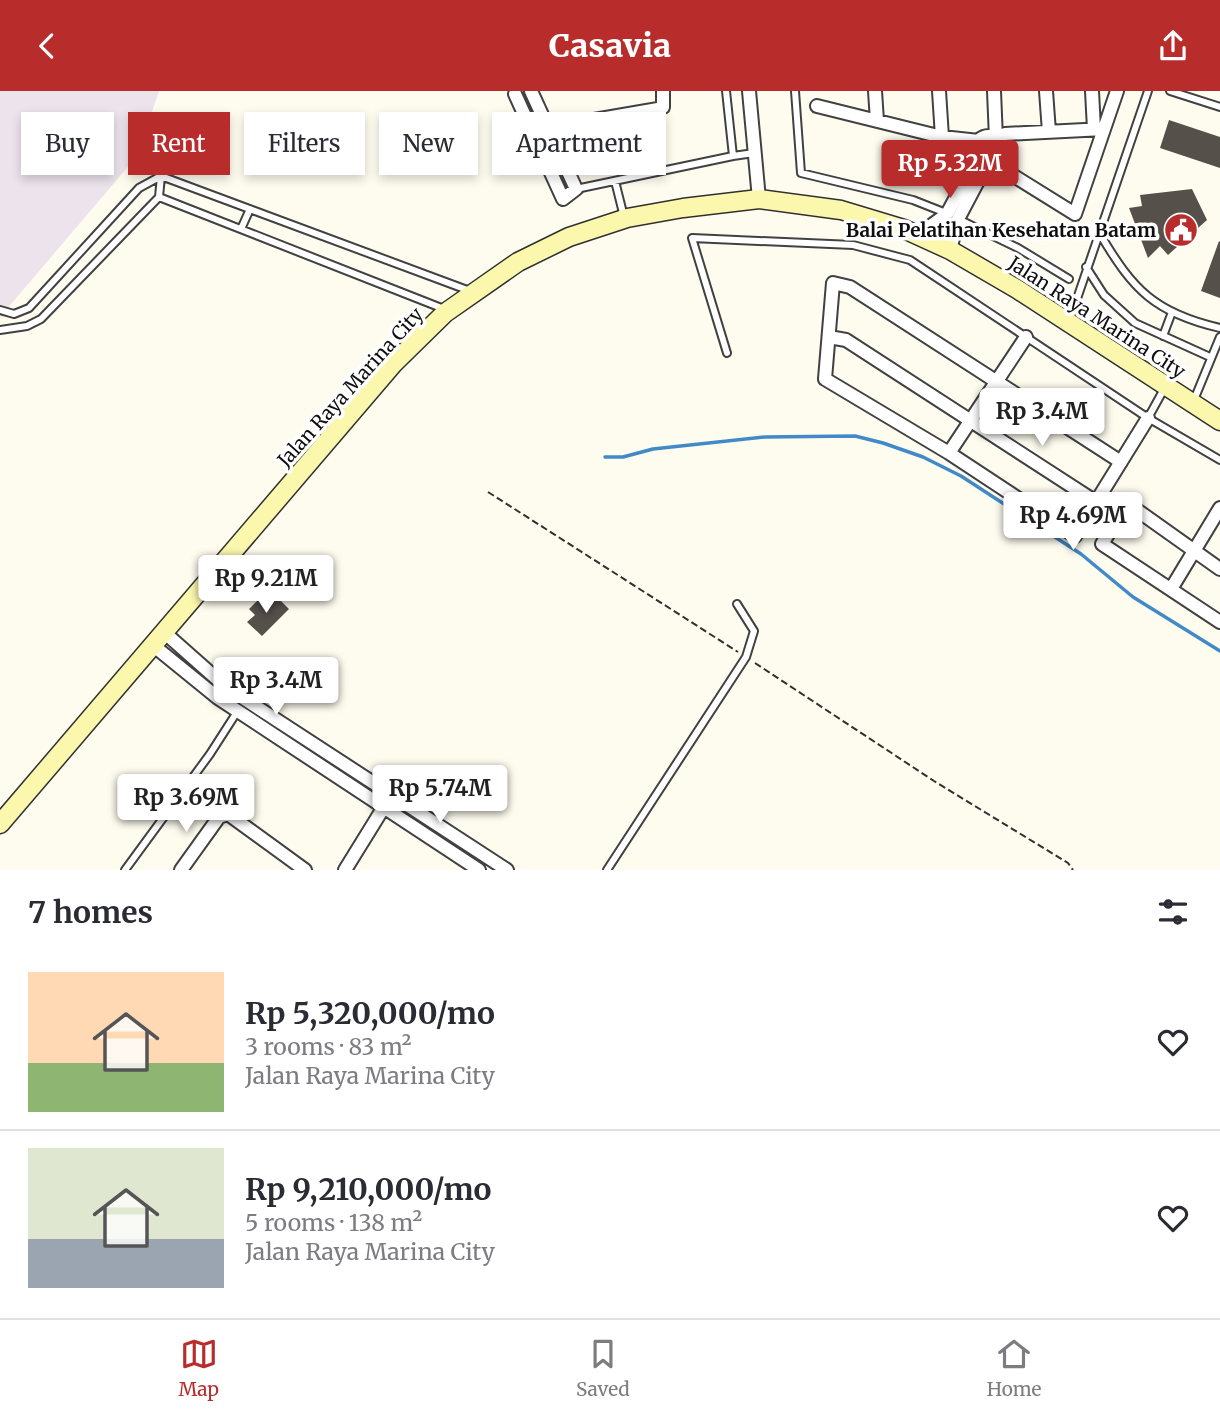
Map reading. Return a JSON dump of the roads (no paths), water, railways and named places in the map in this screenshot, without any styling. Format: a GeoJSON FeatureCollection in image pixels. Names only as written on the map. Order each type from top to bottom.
{"type":"FeatureCollection","features":[{"type":"Feature","properties":{"kind":"main road","name":"Jalan Raya Marina City"},"geometry":{"type":"LineString","coordinates":[[0,824],[394,363],[449,310],[518,261],[569,237],[625,219],[683,208],[759,199],[841,210],[918,235],[950,250],[1017,289],[1220,421]]}},
{"type":"Feature","properties":{"kind":"street"},"geometry":{"type":"LineString","coordinates":[[522,112],[512,92],[530,91],[541,112]]}},
{"type":"Feature","properties":{"kind":"street"},"geometry":{"type":"LineString","coordinates":[[641,112],[663,107],[663,91]]}},
{"type":"Feature","properties":{"kind":"street"},"geometry":{"type":"LineString","coordinates":[[749,91],[759,199]]}},
{"type":"Feature","properties":{"kind":"street"},"geometry":{"type":"LineString","coordinates":[[875,91],[877,121]]}},
{"type":"Feature","properties":{"kind":"street"},"geometry":{"type":"LineString","coordinates":[[939,91],[942,137]]}},
{"type":"Feature","properties":{"kind":"street"},"geometry":{"type":"LineString","coordinates":[[994,91],[996,139]]}},
{"type":"Feature","properties":{"kind":"street"},"geometry":{"type":"LineString","coordinates":[[1046,91],[1049,132]]}},
{"type":"Feature","properties":{"kind":"street"},"geometry":{"type":"LineString","coordinates":[[1091,91],[1099,129]]}},
{"type":"Feature","properties":{"kind":"street"},"geometry":{"type":"LineString","coordinates":[[979,141],[975,152],[986,162],[1075,213],[1099,129],[1116,91]]}},
{"type":"Feature","properties":{"kind":"street"},"geometry":{"type":"LineString","coordinates":[[817,106],[942,137],[979,141],[990,137],[1000,143],[1002,155],[986,162],[953,216],[950,250]]}},
{"type":"Feature","properties":{"kind":"street"},"geometry":{"type":"LineString","coordinates":[[996,139],[1005,134],[1099,129]]}},
{"type":"Feature","properties":{"kind":"street"},"geometry":{"type":"LineString","coordinates":[[552,175],[563,198],[576,189],[570,175]]}},
{"type":"Feature","properties":{"kind":"street"},"geometry":{"type":"LineString","coordinates":[[918,235],[953,216]]}},
{"type":"Feature","properties":{"kind":"street"},"geometry":{"type":"LineString","coordinates":[[1121,463],[850,287],[833,283],[825,379],[949,453],[1075,536],[1121,463],[1148,418]]}},
{"type":"Feature","properties":{"kind":"street"},"geometry":{"type":"LineString","coordinates":[[829,337],[846,340],[1096,502]]}},
{"type":"Feature","properties":{"kind":"street"},"geometry":{"type":"LineString","coordinates":[[949,453],[1026,337]]}},
{"type":"Feature","properties":{"kind":"street"},"geometry":{"type":"LineString","coordinates":[[1220,569],[1127,503],[1102,544],[1220,622]]}},
{"type":"Feature","properties":{"kind":"street"},"geometry":{"type":"LineString","coordinates":[[1171,589],[1219,511]]}},
{"type":"Feature","properties":{"kind":"street"},"geometry":{"type":"LineString","coordinates":[[160,639],[237,712],[479,870]]}},
{"type":"Feature","properties":{"kind":"street"},"geometry":{"type":"LineString","coordinates":[[160,639],[226,687],[507,870]]}},
{"type":"Feature","properties":{"kind":"street"},"geometry":{"type":"LineString","coordinates":[[345,870],[391,794]]}},
{"type":"Feature","properties":{"kind":"street"},"geometry":{"type":"LineString","coordinates":[[188,868],[219,817],[228,814],[304,870]]}},
{"type":"Feature","properties":{"kind":"lane"},"geometry":{"type":"LineString","coordinates":[[726,91],[733,156]]}},
{"type":"Feature","properties":{"kind":"lane"},"geometry":{"type":"LineString","coordinates":[[796,91],[801,173],[913,200],[1018,248],[1069,279]]}},
{"type":"Feature","properties":{"kind":"lane"},"geometry":{"type":"LineString","coordinates":[[1068,323],[1148,91]]}},
{"type":"Feature","properties":{"kind":"lane"},"geometry":{"type":"LineString","coordinates":[[1170,91],[1220,107]]}},
{"type":"Feature","properties":{"kind":"lane"},"geometry":{"type":"LineString","coordinates":[[576,189],[754,153]]}},
{"type":"Feature","properties":{"kind":"lane"},"geometry":{"type":"LineString","coordinates":[[0,330],[27,326],[41,319],[159,197],[161,176]]}},
{"type":"Feature","properties":{"kind":"lane"},"geometry":{"type":"LineString","coordinates":[[0,310],[15,314],[29,308],[139,188],[161,176],[474,293]]}},
{"type":"Feature","properties":{"kind":"lane"},"geometry":{"type":"LineString","coordinates":[[615,181],[625,219]]}},
{"type":"Feature","properties":{"kind":"lane"},"geometry":{"type":"LineString","coordinates":[[159,197],[449,310]]}},
{"type":"Feature","properties":{"kind":"lane"},"geometry":{"type":"LineString","coordinates":[[241,229],[250,209]]}},
{"type":"Feature","properties":{"kind":"lane"},"geometry":{"type":"LineString","coordinates":[[1100,234],[1128,279],[1147,298],[1197,323],[1220,328]]}},
{"type":"Feature","properties":{"kind":"lane"},"geometry":{"type":"LineString","coordinates":[[727,353],[692,238],[853,245],[910,260],[1148,418],[1220,460]]}},
{"type":"Feature","properties":{"kind":"lane"},"geometry":{"type":"LineString","coordinates":[[1086,267],[1104,295],[1135,323],[1210,357]]}},
{"type":"Feature","properties":{"kind":"lane"},"geometry":{"type":"LineString","coordinates":[[1163,336],[1172,312]]}},
{"type":"Feature","properties":{"kind":"lane"},"geometry":{"type":"LineString","coordinates":[[1193,404],[1220,337]]}},
{"type":"Feature","properties":{"kind":"lane"},"geometry":{"type":"LineString","coordinates":[[1148,418],[1166,386]]}},
{"type":"Feature","properties":{"kind":"lane"},"geometry":{"type":"LineString","coordinates":[[232,553],[260,575]]}},
{"type":"Feature","properties":{"kind":"lane"},"geometry":{"type":"LineString","coordinates":[[607,870],[746,657],[754,631],[737,604]]}},
{"type":"Feature","properties":{"kind":"lane"},"geometry":{"type":"LineString","coordinates":[[125,870],[210,754],[237,712]]}},
{"type":"Feature","properties":{"kind":"waterway"},"geometry":{"type":"LineString","coordinates":[[605,457],[623,457],[653,449],[765,437],[855,436],[883,443],[923,457],[961,476],[1081,554],[1133,597],[1220,651]]}},
{"type":"Feature","properties":{"kind":"place","name":"Balai Pelatihan Kesehatan Batam"},"geometry":{"type":"Point","coordinates":[1181,230]}}]}
